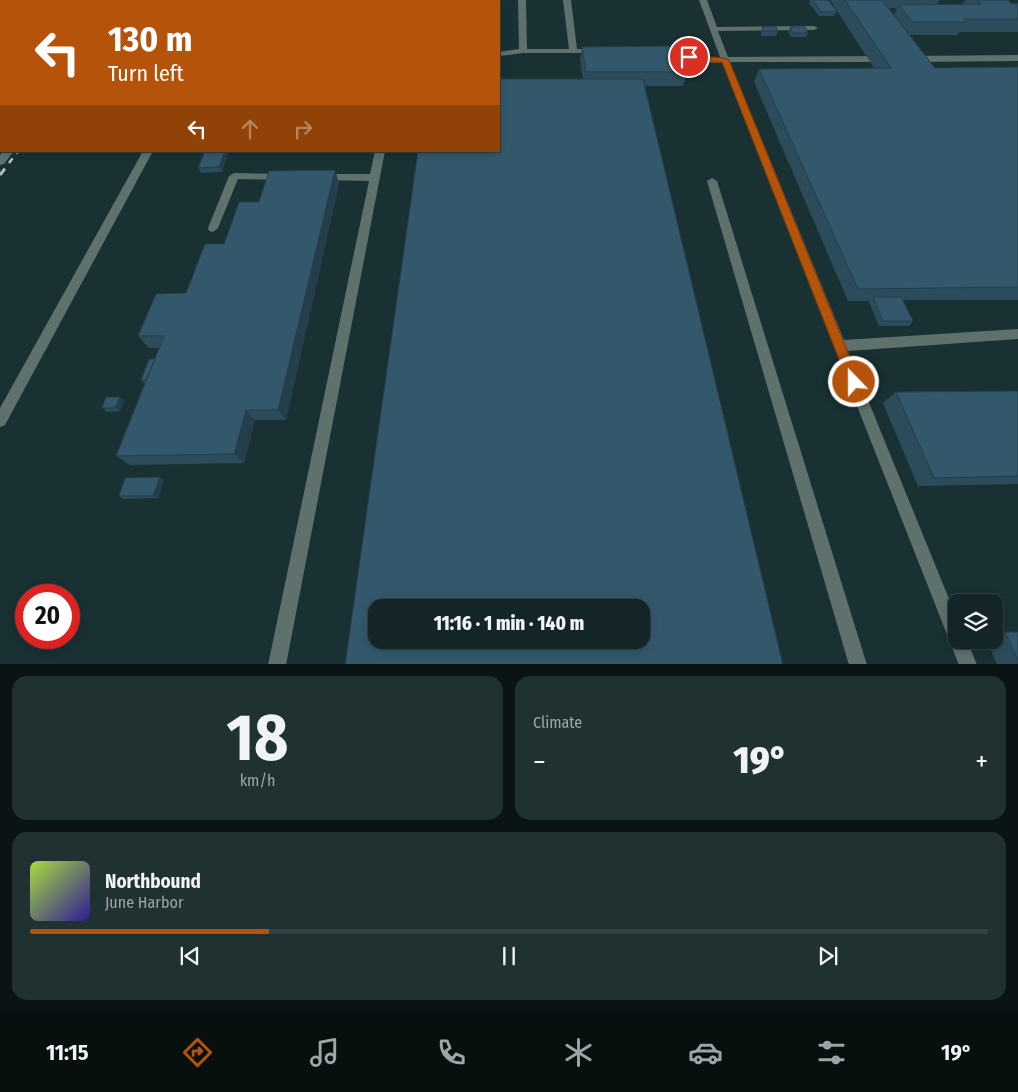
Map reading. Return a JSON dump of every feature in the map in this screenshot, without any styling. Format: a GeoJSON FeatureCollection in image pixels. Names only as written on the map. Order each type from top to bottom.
{"type":"FeatureCollection","features":[{"type":"Feature","properties":{"kind":"lane"},"geometry":{"type":"LineString","coordinates":[[522,0],[523,51]]}},
{"type":"Feature","properties":{"kind":"lane"},"geometry":{"type":"LineString","coordinates":[[567,0],[573,51]]}},
{"type":"Feature","properties":{"kind":"lane"},"geometry":{"type":"LineString","coordinates":[[703,0],[725,60],[948,616]]}},
{"type":"Feature","properties":{"kind":"lane"},"geometry":{"type":"LineString","coordinates":[[714,29],[814,28]]}},
{"type":"Feature","properties":{"kind":"lane"},"geometry":{"type":"LineString","coordinates":[[500,54],[523,51],[601,51]]}},
{"type":"Feature","properties":{"kind":"lane"},"geometry":{"type":"LineString","coordinates":[[658,51],[704,60],[891,59]]}},
{"type":"Feature","properties":{"kind":"lane"},"geometry":{"type":"LineString","coordinates":[[901,59],[1018,58]]}},
{"type":"Feature","properties":{"kind":"lane"},"geometry":{"type":"LineString","coordinates":[[0,420],[147,152]]}},
{"type":"Feature","properties":{"kind":"lane"},"geometry":{"type":"LineString","coordinates":[[277,664],[380,152]]}},
{"type":"Feature","properties":{"kind":"lane"},"geometry":{"type":"LineString","coordinates":[[213,228],[234,176],[374,178]]}},
{"type":"Feature","properties":{"kind":"lane"},"geometry":{"type":"LineString","coordinates":[[712,181],[858,664]]}},
{"type":"Feature","properties":{"kind":"lane"},"geometry":{"type":"LineString","coordinates":[[840,346],[1018,334]]}},
{"type":"Feature","properties":{"kind":"lane"},"geometry":{"type":"LineString","coordinates":[[962,649],[968,664]]}},
{"type":"Feature","properties":{"kind":"building"},"geometry":{"type":"Polygon","coordinates":[[[813,0],[828,0],[837,11],[821,12],[813,0]]]}},
{"type":"Feature","properties":{"kind":"building"},"geometry":{"type":"Polygon","coordinates":[[[845,0],[882,0],[935,68],[1018,67],[1018,287],[858,289],[759,69],[891,68],[845,0]]]}},
{"type":"Feature","properties":{"kind":"building"},"geometry":{"type":"Polygon","coordinates":[[[977,0],[1008,0],[1012,4],[1018,4],[1018,19],[964,19],[966,22],[913,22],[899,5],[981,4],[977,0]]]}},
{"type":"Feature","properties":{"kind":"building"},"geometry":{"type":"Polygon","coordinates":[[[762,27],[776,27],[778,31],[764,31],[762,27]]]}},
{"type":"Feature","properties":{"kind":"building"},"geometry":{"type":"Polygon","coordinates":[[[790,27],[805,27],[808,33],[793,33],[790,27]]]}},
{"type":"Feature","properties":{"kind":"building"},"geometry":{"type":"Polygon","coordinates":[[[678,46],[687,72],[586,72],[582,47],[678,46]]]}},
{"type":"Feature","properties":{"kind":"building"},"geometry":{"type":"Polygon","coordinates":[[[500,79],[643,79],[783,664],[345,664],[418,152],[500,152],[500,79]]]}},
{"type":"Feature","properties":{"kind":"building"},"geometry":{"type":"Polygon","coordinates":[[[205,152],[225,152],[219,167],[198,168],[205,152]]]}},
{"type":"Feature","properties":{"kind":"building"},"geometry":{"type":"Polygon","coordinates":[[[335,170],[278,410],[246,410],[234,454],[116,456],[164,336],[138,336],[156,294],[186,293],[205,244],[224,244],[239,202],[259,202],[269,171],[335,170]]]}},
{"type":"Feature","properties":{"kind":"building"},"geometry":{"type":"Polygon","coordinates":[[[873,297],[901,297],[913,321],[883,321],[873,297]]]}},
{"type":"Feature","properties":{"kind":"building"},"geometry":{"type":"Polygon","coordinates":[[[149,359],[155,359],[146,380],[141,380],[149,359]]]}},
{"type":"Feature","properties":{"kind":"building"},"geometry":{"type":"Polygon","coordinates":[[[1018,391],[1018,476],[934,478],[896,392],[1018,391]]]}},
{"type":"Feature","properties":{"kind":"building"},"geometry":{"type":"Polygon","coordinates":[[[106,397],[120,397],[115,408],[102,408],[106,397]]]}},
{"type":"Feature","properties":{"kind":"building"},"geometry":{"type":"Polygon","coordinates":[[[160,477],[153,496],[119,496],[125,478],[160,477]]]}},
{"type":"Feature","properties":{"kind":"building"},"geometry":{"type":"Polygon","coordinates":[[[1005,632],[1018,632],[1018,660],[1005,632]]]}},
{"type":"Feature","properties":{"kind":"railway"},"geometry":{"type":"LineString","coordinates":[[9,163],[17,152]]}},
{"type":"Feature","properties":{"kind":"railway"},"geometry":{"type":"LineString","coordinates":[[0,175],[10,162]]}},
{"type":"Feature","properties":{"kind":"route"},"geometry":{"type":"LineString","coordinates":[[689,57],[704,60],[725,60],[854,382]]}}]}
